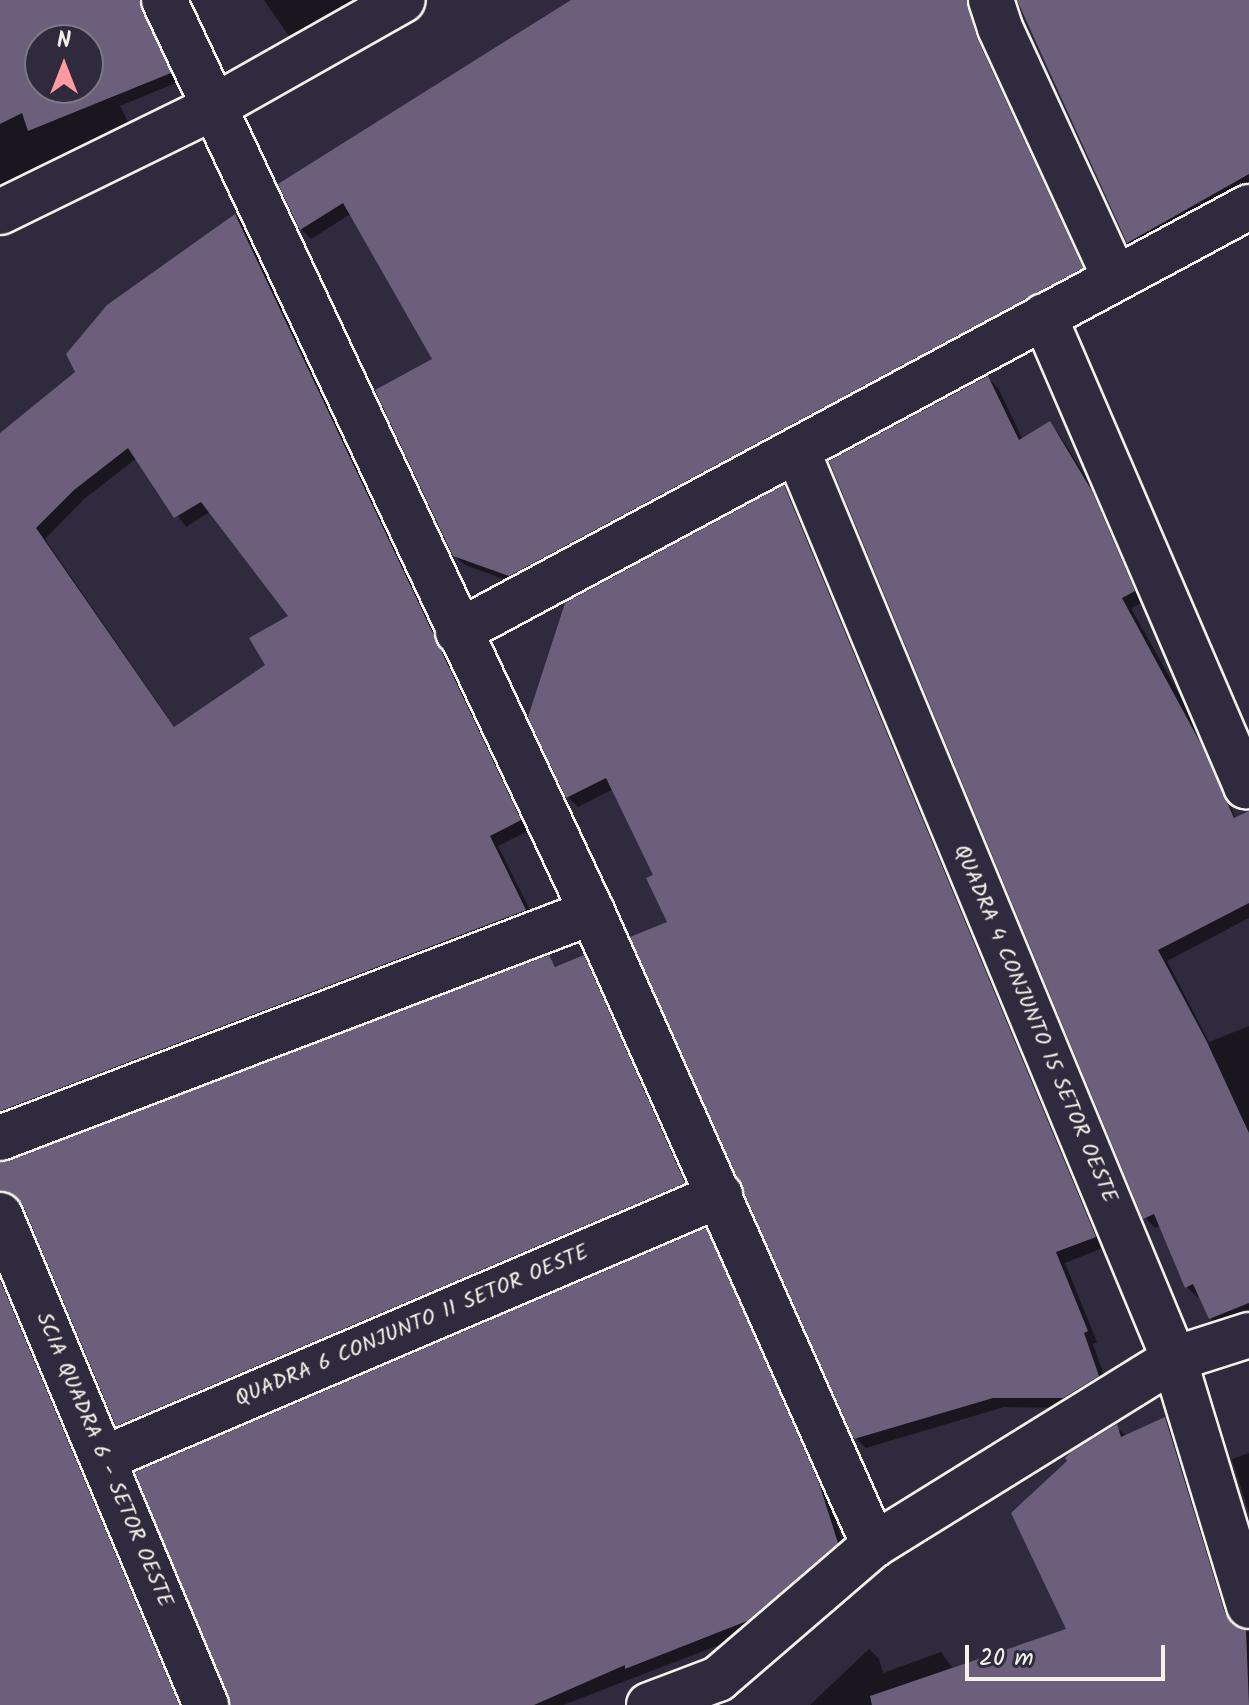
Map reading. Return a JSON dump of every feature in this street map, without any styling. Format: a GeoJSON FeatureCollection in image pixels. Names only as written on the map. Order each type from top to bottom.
{"type":"FeatureCollection","features":[{"type":"Feature","properties":{"kind":"street"},"geometry":{"type":"LineString","coordinates":[[164,0],[212,108],[592,912],[874,1545]]}},
{"type":"Feature","properties":{"kind":"street"},"geometry":{"type":"LineString","coordinates":[[0,212],[212,108],[403,0]]}},
{"type":"Feature","properties":{"kind":"street"},"geometry":{"type":"LineString","coordinates":[[991,0],[1000,28],[1115,278]]}},
{"type":"Feature","properties":{"kind":"street"},"geometry":{"type":"LineString","coordinates":[[458,632],[1249,207]]}},
{"type":"Feature","properties":{"kind":"street"},"geometry":{"type":"LineString","coordinates":[[1044,316],[1246,786],[1249,784]]}},
{"type":"Feature","properties":{"kind":"street","name":"QUADRA 4 CONJUNTO 15 SETOR OESTE"},"geometry":{"type":"LineString","coordinates":[[797,450],[1174,1359],[1249,1606]]}},
{"type":"Feature","properties":{"kind":"street"},"geometry":{"type":"LineString","coordinates":[[0,1138],[592,912]]}},
{"type":"Feature","properties":{"kind":"street","name":"QUADRA 6 CONJUNTO 11 SETOR OESTE"},"geometry":{"type":"LineString","coordinates":[[105,1458],[720,1195]]}},
{"type":"Feature","properties":{"kind":"street","name":"SCIA QUADRA 6 - SETOR OESTE"},"geometry":{"type":"LineString","coordinates":[[0,1215],[105,1458],[206,1705]]}},
{"type":"Feature","properties":{"kind":"street"},"geometry":{"type":"LineString","coordinates":[[649,1705],[722,1692],[874,1545],[1174,1359],[1249,1335]]}},
{"type":"Feature","properties":{"kind":"building"},"geometry":{"type":"Polygon","coordinates":[[[0,0],[139,0],[171,73],[104,100],[104,24],[24,24],[24,104],[95,104],[28,131],[22,113],[0,124],[0,0]]]}},
{"type":"Feature","properties":{"kind":"building"},"geometry":{"type":"Polygon","coordinates":[[[571,0],[967,0],[977,38],[1083,268],[509,576],[453,556],[375,390],[432,359],[343,203],[300,230],[278,184],[571,0]]]}},
{"type":"Feature","properties":{"kind":"building"},"geometry":{"type":"Polygon","coordinates":[[[1017,0],[1249,0],[1249,174],[1127,243],[1017,0]]]}},
{"type":"Feature","properties":{"kind":"building"},"geometry":{"type":"Polygon","coordinates":[[[235,214],[521,820],[490,836],[526,910],[0,1111],[0,433],[75,372],[66,354],[107,305],[235,214]],[[128,448],[74,490],[36,528],[174,727],[265,665],[249,638],[288,616],[201,502],[174,518],[128,448]]]}},
{"type":"Feature","properties":{"kind":"building"},"geometry":{"type":"Polygon","coordinates":[[[988,376],[1019,440],[1050,421],[1092,491],[1135,591],[1122,598],[1201,744],[1234,818],[1249,811],[1249,903],[1158,950],[1206,1040],[1249,1133],[1249,1303],[1209,1319],[1193,1284],[1185,1288],[1154,1214],[1143,1219],[829,461],[988,376]]]}},
{"type":"Feature","properties":{"kind":"building"},"geometry":{"type":"Polygon","coordinates":[[[784,485],[1096,1237],[1056,1252],[1088,1331],[1084,1333],[1099,1376],[1063,1398],[993,1398],[854,1439],[630,937],[667,922],[646,878],[653,875],[606,778],[566,798],[528,717],[565,603],[784,485]]]}},
{"type":"Feature","properties":{"kind":"building"},"geometry":{"type":"Polygon","coordinates":[[[549,955],[555,967],[584,955],[685,1183],[116,1426],[23,1205],[14,1195],[0,1191],[0,1162],[549,955]]]}},
{"type":"Feature","properties":{"kind":"building"},"geometry":{"type":"Polygon","coordinates":[[[706,1228],[819,1483],[838,1543],[747,1621],[625,1669],[625,1665],[534,1705],[230,1705],[135,1472],[706,1228]]]}},
{"type":"Feature","properties":{"kind":"building"},"geometry":{"type":"Polygon","coordinates":[[[0,1280],[179,1705],[0,1705],[0,1280]]]}},
{"type":"Feature","properties":{"kind":"building"},"geometry":{"type":"Polygon","coordinates":[[[1165,1417],[1225,1613],[1233,1625],[1246,1630],[1249,1705],[872,1705],[870,1696],[1066,1629],[1011,1513],[1067,1461],[1065,1458],[1071,1452],[1117,1424],[1121,1437],[1165,1417]]]}}]}
